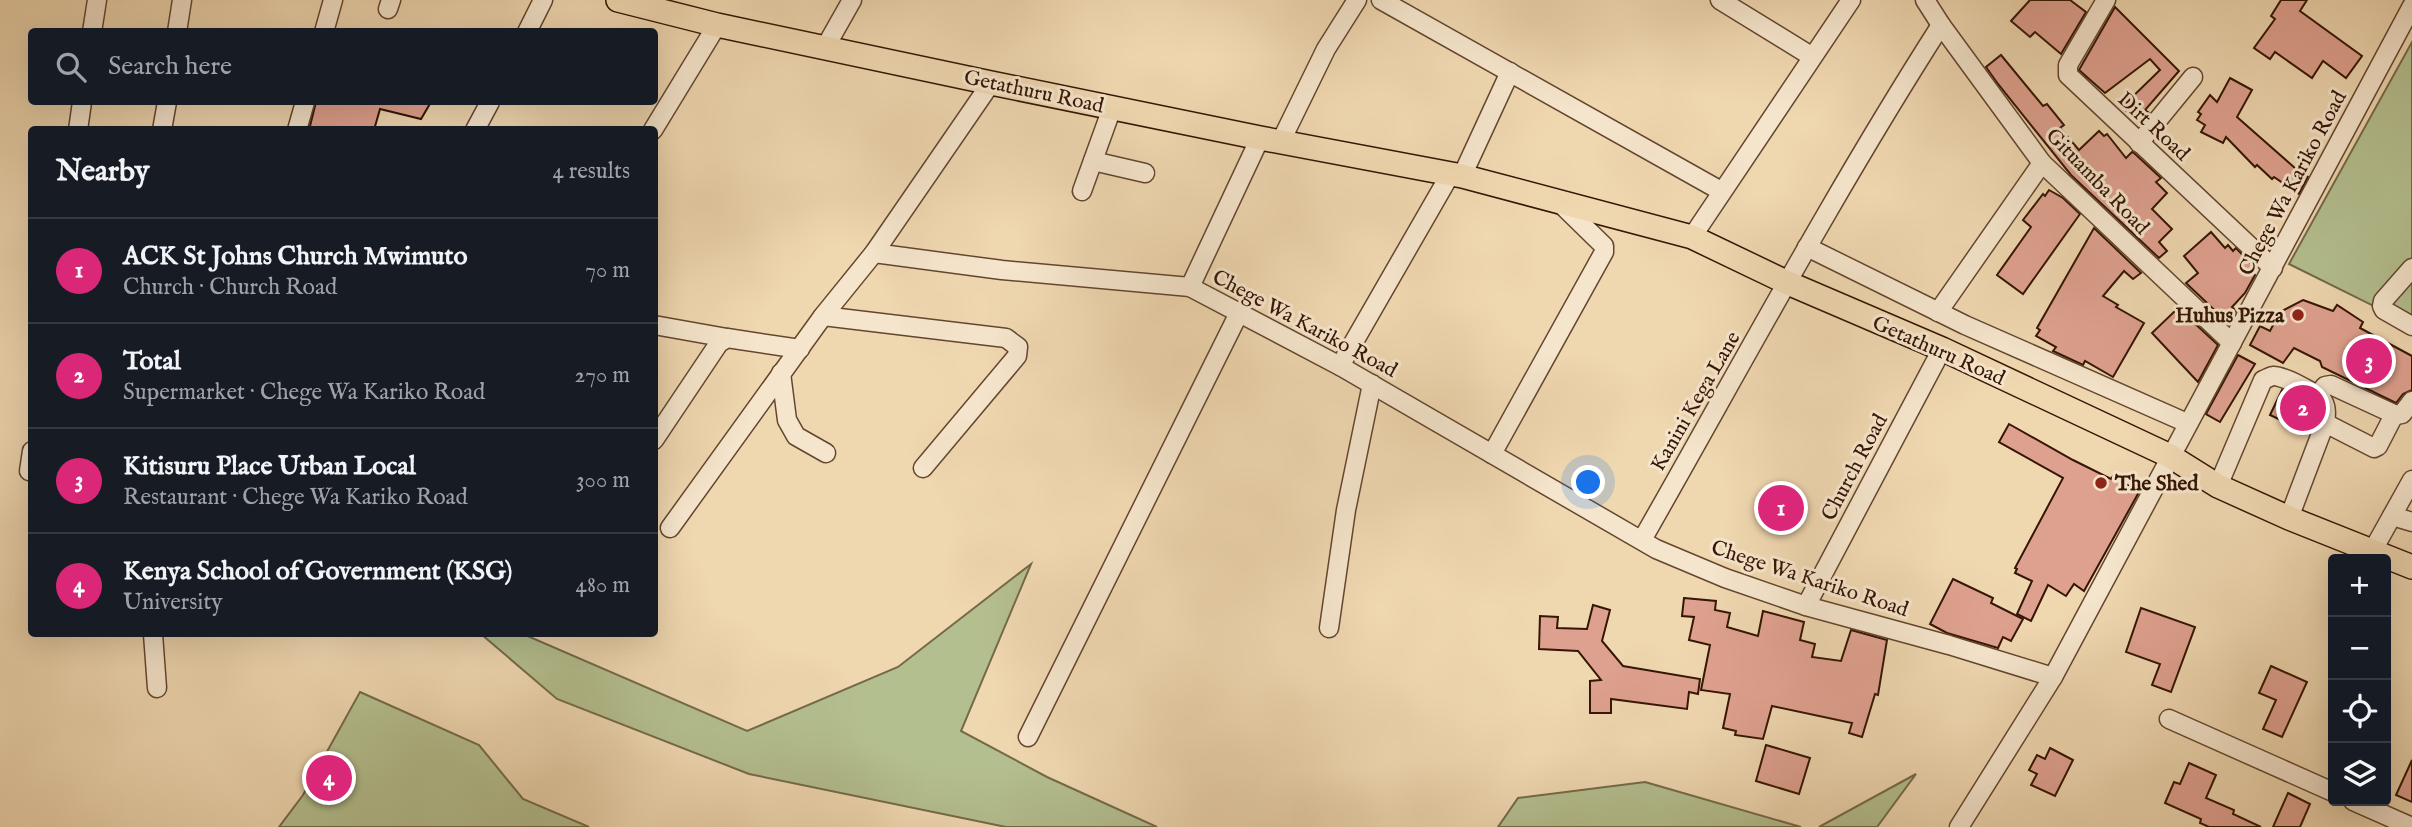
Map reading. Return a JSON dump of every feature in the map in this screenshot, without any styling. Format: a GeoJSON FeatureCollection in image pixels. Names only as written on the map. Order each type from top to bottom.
{"type":"FeatureCollection","features":[{"type":"Feature","properties":{"kind":"main road","name":"Getathuru Road"},"geometry":{"type":"LineString","coordinates":[[618,0],[717,25],[826,46],[990,83],[1457,175],[1692,237],[1788,283],[1942,349],[2170,456],[2218,486],[2289,518],[2412,567]]}},
{"type":"Feature","properties":{"kind":"street"},"geometry":{"type":"LineString","coordinates":[[93,28],[97,0]]}},
{"type":"Feature","properties":{"kind":"street"},"geometry":{"type":"LineString","coordinates":[[178,28],[182,0]]}},
{"type":"Feature","properties":{"kind":"street"},"geometry":{"type":"LineString","coordinates":[[325,28],[333,0]]}},
{"type":"Feature","properties":{"kind":"street"},"geometry":{"type":"LineString","coordinates":[[529,28],[543,0]]}},
{"type":"Feature","properties":{"kind":"street"},"geometry":{"type":"LineString","coordinates":[[826,46],[852,0]]}},
{"type":"Feature","properties":{"kind":"street"},"geometry":{"type":"LineString","coordinates":[[1190,287],[1270,140],[1357,0]]}},
{"type":"Feature","properties":{"kind":"street"},"geometry":{"type":"LineString","coordinates":[[1381,0],[1721,191]]}},
{"type":"Feature","properties":{"kind":"street"},"geometry":{"type":"LineString","coordinates":[[1720,0],[1811,56]]}},
{"type":"Feature","properties":{"kind":"street"},"geometry":{"type":"LineString","coordinates":[[1692,237],[1851,0]]}},
{"type":"Feature","properties":{"kind":"street","name":"Gituamba Road"},"geometry":{"type":"LineString","coordinates":[[1925,0],[2042,163],[2232,344]]}},
{"type":"Feature","properties":{"kind":"street","name":"Dirt Road"},"geometry":{"type":"LineString","coordinates":[[2106,0],[2068,65],[2068,75],[2273,268]]}},
{"type":"Feature","properties":{"kind":"street","name":"Chege Wa Kariko Road"},"geometry":{"type":"LineString","coordinates":[[1959,827],[2053,677],[2412,6]]}},
{"type":"Feature","properties":{"kind":"street"},"geometry":{"type":"LineString","coordinates":[[655,126],[717,25]]}},
{"type":"Feature","properties":{"kind":"street","name":"Kanini Kega Lane"},"geometry":{"type":"LineString","coordinates":[[1642,540],[1807,247],[1941,25]]}},
{"type":"Feature","properties":{"kind":"street"},"geometry":{"type":"LineString","coordinates":[[1340,366],[1457,175],[1510,72]]}},
{"type":"Feature","properties":{"kind":"street"},"geometry":{"type":"LineString","coordinates":[[2139,143],[2193,77]]}},
{"type":"Feature","properties":{"kind":"street"},"geometry":{"type":"LineString","coordinates":[[670,528],[823,316],[874,253],[990,83]]}},
{"type":"Feature","properties":{"kind":"street"},"geometry":{"type":"LineString","coordinates":[[79,126],[82,105]]}},
{"type":"Feature","properties":{"kind":"street"},"geometry":{"type":"LineString","coordinates":[[164,126],[167,105]]}},
{"type":"Feature","properties":{"kind":"street"},"geometry":{"type":"LineString","coordinates":[[298,126],[304,105]]}},
{"type":"Feature","properties":{"kind":"street"},"geometry":{"type":"LineString","coordinates":[[477,126],[488,105]]}},
{"type":"Feature","properties":{"kind":"street"},"geometry":{"type":"LineString","coordinates":[[1082,191],[1112,108]]}},
{"type":"Feature","properties":{"kind":"street"},"geometry":{"type":"LineString","coordinates":[[1093,161],[1145,173]]}},
{"type":"Feature","properties":{"kind":"street"},"geometry":{"type":"LineString","coordinates":[[1938,312],[2042,163]]}},
{"type":"Feature","properties":{"kind":"street"},"geometry":{"type":"LineString","coordinates":[[1492,454],[1604,252],[1604,246],[1559,202]]}},
{"type":"Feature","properties":{"kind":"street"},"geometry":{"type":"LineString","coordinates":[[1807,247],[1938,312],[2187,423]]}},
{"type":"Feature","properties":{"kind":"street","name":"Chege Wa Kariko Road"},"geometry":{"type":"LineString","coordinates":[[874,253],[1002,270],[1190,287],[1340,366],[1642,540],[1725,578],[1806,606],[2053,677]]}},
{"type":"Feature","properties":{"kind":"street"},"geometry":{"type":"LineString","coordinates":[[2412,268],[2383,301],[2382,306],[2384,310],[2412,326]]}},
{"type":"Feature","properties":{"kind":"street"},"geometry":{"type":"LineString","coordinates":[[1028,737],[1239,313]]}},
{"type":"Feature","properties":{"kind":"street"},"geometry":{"type":"LineString","coordinates":[[823,316],[1006,338],[1018,347],[1017,356],[923,468]]}},
{"type":"Feature","properties":{"kind":"street"},"geometry":{"type":"LineString","coordinates":[[658,326],[800,349]]}},
{"type":"Feature","properties":{"kind":"street"},"geometry":{"type":"LineString","coordinates":[[658,434],[719,343],[727,338]]}},
{"type":"Feature","properties":{"kind":"street","name":"Church Road"},"geometry":{"type":"LineString","coordinates":[[1806,606],[1942,349]]}},
{"type":"Feature","properties":{"kind":"street"},"geometry":{"type":"LineString","coordinates":[[781,373],[787,420],[796,436],[826,453]]}},
{"type":"Feature","properties":{"kind":"street"},"geometry":{"type":"LineString","coordinates":[[2218,486],[2263,380],[2272,376],[2280,377],[2318,395],[2325,405],[2325,423],[2289,518]]}},
{"type":"Feature","properties":{"kind":"street"},"geometry":{"type":"LineString","coordinates":[[1329,628],[1346,510],[1372,384]]}},
{"type":"Feature","properties":{"kind":"street"},"geometry":{"type":"LineString","coordinates":[[2318,395],[2325,386],[2331,385],[2394,415],[2402,414],[2412,401]]}},
{"type":"Feature","properties":{"kind":"street"},"geometry":{"type":"LineString","coordinates":[[2325,423],[2374,448],[2378,446],[2394,415]]}},
{"type":"Feature","properties":{"kind":"street"},"geometry":{"type":"LineString","coordinates":[[2373,550],[2412,480]]}},
{"type":"Feature","properties":{"kind":"street"},"geometry":{"type":"LineString","coordinates":[[2392,516],[2412,522]]}},
{"type":"Feature","properties":{"kind":"street"},"geometry":{"type":"LineString","coordinates":[[153,637],[157,688]]}},
{"type":"Feature","properties":{"kind":"street"},"geometry":{"type":"LineString","coordinates":[[2169,719],[2328,790]]}},
{"type":"Feature","properties":{"kind":"street"},"geometry":{"type":"LineString","coordinates":[[2359,806],[2377,820],[2412,827]]}},
{"type":"Feature","properties":{"kind":"green space"},"geometry":{"type":"Polygon","coordinates":[[[2412,42],[2412,325],[2289,264],[2412,42]]]}},
{"type":"Feature","properties":{"kind":"green space"},"geometry":{"type":"Polygon","coordinates":[[[1031,564],[961,731],[1047,777],[1157,827],[1006,827],[749,774],[557,699],[485,637],[530,637],[747,731],[898,667],[1031,564]]]}},
{"type":"Feature","properties":{"kind":"green space"},"geometry":{"type":"Polygon","coordinates":[[[360,692],[479,745],[523,799],[589,827],[279,827],[303,795],[360,692]]]}},
{"type":"Feature","properties":{"kind":"green space"},"geometry":{"type":"Polygon","coordinates":[[[1916,774],[1877,827],[1819,827],[1916,774]]]}},
{"type":"Feature","properties":{"kind":"green space"},"geometry":{"type":"Polygon","coordinates":[[[1645,782],[1801,827],[1498,827],[1518,798],[1645,782]]]}},
{"type":"Feature","properties":{"kind":"building"},"geometry":{"type":"Polygon","coordinates":[[[2030,0],[2070,0],[2086,12],[2061,54],[2035,32],[2030,37],[2011,21],[2030,0]]]}},
{"type":"Feature","properties":{"kind":"building"},"geometry":{"type":"Polygon","coordinates":[[[2281,0],[2307,0],[2300,11],[2362,56],[2346,78],[2323,61],[2312,78],[2275,52],[2270,59],[2254,48],[2275,19],[2271,16],[2281,0]]]}},
{"type":"Feature","properties":{"kind":"building"},"geometry":{"type":"Polygon","coordinates":[[[2115,7],[2179,71],[2145,110],[2149,113],[2140,123],[2122,107],[2160,70],[2150,59],[2105,93],[2079,70],[2115,7]]]}},
{"type":"Feature","properties":{"kind":"building"},"geometry":{"type":"Polygon","coordinates":[[[2001,55],[2043,106],[2047,104],[2064,125],[2060,128],[2079,150],[2099,131],[2104,136],[2107,134],[2126,158],[2134,153],[2161,178],[2156,182],[2167,193],[2152,209],[2172,229],[2159,242],[2167,251],[2159,258],[2071,175],[1998,84],[1986,67],[2001,55]]]}},
{"type":"Feature","properties":{"kind":"building"},"geometry":{"type":"Polygon","coordinates":[[[2230,78],[2252,90],[2237,117],[2308,177],[2299,194],[2274,177],[2272,179],[2257,165],[2255,167],[2226,137],[2223,143],[2201,132],[2205,125],[2197,120],[2201,114],[2198,112],[2210,95],[2217,102],[2230,78]]]}},
{"type":"Feature","properties":{"kind":"building"},"geometry":{"type":"Polygon","coordinates":[[[315,105],[429,105],[421,119],[380,109],[375,126],[310,126],[315,105]]]}},
{"type":"Feature","properties":{"kind":"building"},"geometry":{"type":"Polygon","coordinates":[[[2049,190],[2063,198],[2080,214],[2023,294],[1997,275],[2031,227],[2023,220],[2049,190]]]}},
{"type":"Feature","properties":{"kind":"building"},"geometry":{"type":"Polygon","coordinates":[[[2094,228],[2141,273],[2133,279],[2124,271],[2103,296],[2144,323],[2113,377],[2085,361],[2083,365],[2053,351],[2056,347],[2036,336],[2040,330],[2037,328],[2094,228]]]}},
{"type":"Feature","properties":{"kind":"building"},"geometry":{"type":"Polygon","coordinates":[[[2211,232],[2225,248],[2228,245],[2233,251],[2236,248],[2255,268],[2252,271],[2255,275],[2245,293],[2232,307],[2236,311],[2227,322],[2186,283],[2198,273],[2184,256],[2211,232]]]}},
{"type":"Feature","properties":{"kind":"building"},"geometry":{"type":"Polygon","coordinates":[[[2303,300],[2333,311],[2337,305],[2363,322],[2360,328],[2412,356],[2412,390],[2403,394],[2396,403],[2322,367],[2320,361],[2294,348],[2283,363],[2250,345],[2260,326],[2270,331],[2280,312],[2303,300]]]}},
{"type":"Feature","properties":{"kind":"building"},"geometry":{"type":"Polygon","coordinates":[[[2178,308],[2218,345],[2198,382],[2152,333],[2178,308]]]}},
{"type":"Feature","properties":{"kind":"building"},"geometry":{"type":"Polygon","coordinates":[[[2238,355],[2255,364],[2220,422],[2206,414],[2238,355]]]}},
{"type":"Feature","properties":{"kind":"building"},"geometry":{"type":"Polygon","coordinates":[[[2282,390],[2308,403],[2296,427],[2270,415],[2282,390]]]}},
{"type":"Feature","properties":{"kind":"building"},"geometry":{"type":"Polygon","coordinates":[[[2009,424],[2073,460],[2111,479],[2113,476],[2139,492],[2084,591],[2074,584],[2066,596],[2048,585],[2031,621],[2017,614],[2032,581],[2015,573],[2015,568],[2063,478],[1999,442],[2009,424]]]}},
{"type":"Feature","properties":{"kind":"building"},"geometry":{"type":"Polygon","coordinates":[[[1953,579],[1993,598],[1991,603],[2023,619],[2011,641],[2003,637],[1998,648],[1947,633],[1930,624],[1953,579]]]}},
{"type":"Feature","properties":{"kind":"building"},"geometry":{"type":"Polygon","coordinates":[[[1684,598],[1716,601],[1715,610],[1730,613],[1727,627],[1758,636],[1763,611],[1804,622],[1800,640],[1815,644],[1812,657],[1841,661],[1851,630],[1887,640],[1878,695],[1875,694],[1862,737],[1849,733],[1852,723],[1772,706],[1763,739],[1735,735],[1736,731],[1723,728],[1730,694],[1701,690],[1710,645],[1689,640],[1694,617],[1682,616],[1684,598]]]}},
{"type":"Feature","properties":{"kind":"building"},"geometry":{"type":"Polygon","coordinates":[[[1593,605],[1610,610],[1602,641],[1623,666],[1700,679],[1698,694],[1689,692],[1687,709],[1611,699],[1611,713],[1590,713],[1590,681],[1601,680],[1578,651],[1539,649],[1540,616],[1558,617],[1557,628],[1587,629],[1593,605]]]}},
{"type":"Feature","properties":{"kind":"building"},"geometry":{"type":"Polygon","coordinates":[[[2141,608],[2195,627],[2171,692],[2152,685],[2160,664],[2126,652],[2141,608]]]}},
{"type":"Feature","properties":{"kind":"building"},"geometry":{"type":"Polygon","coordinates":[[[2271,666],[2307,682],[2282,737],[2263,729],[2276,700],[2259,693],[2271,666]]]}},
{"type":"Feature","properties":{"kind":"building"},"geometry":{"type":"Polygon","coordinates":[[[1766,745],[1810,758],[1799,794],[1756,781],[1766,745]]]}},
{"type":"Feature","properties":{"kind":"building"},"geometry":{"type":"Polygon","coordinates":[[[2050,748],[2073,760],[2055,796],[2031,785],[2037,774],[2029,770],[2037,755],[2045,759],[2050,748]]]}},
{"type":"Feature","properties":{"kind":"building"},"geometry":{"type":"Polygon","coordinates":[[[2412,760],[2412,802],[2396,795],[2412,760]]]}},
{"type":"Feature","properties":{"kind":"building"},"geometry":{"type":"Polygon","coordinates":[[[2189,763],[2216,775],[2206,798],[2234,810],[2233,814],[2261,827],[2209,827],[2200,823],[2201,819],[2165,803],[2174,782],[2180,784],[2189,763]]]}},
{"type":"Feature","properties":{"kind":"building"},"geometry":{"type":"Polygon","coordinates":[[[2288,793],[2310,804],[2300,827],[2273,827],[2288,793]]]}},
{"type":"Feature","properties":{"kind":"place","name":"Huhus Pizza"},"geometry":{"type":"Point","coordinates":[2298,315]}},
{"type":"Feature","properties":{"kind":"place","name":"Kitisuru Place Urban Local"},"geometry":{"type":"Point","coordinates":[2369,361]}},
{"type":"Feature","properties":{"kind":"place","name":"Total"},"geometry":{"type":"Point","coordinates":[2303,408]}},
{"type":"Feature","properties":{"kind":"place","name":"The Shed"},"geometry":{"type":"Point","coordinates":[2101,483]}},
{"type":"Feature","properties":{"kind":"place","name":"ACK St Johns Church Mwimuto"},"geometry":{"type":"Point","coordinates":[1781,508]}},
{"type":"Feature","properties":{"kind":"place","name":"Kenya School of Government (KSG)"},"geometry":{"type":"Point","coordinates":[329,778]}}]}
